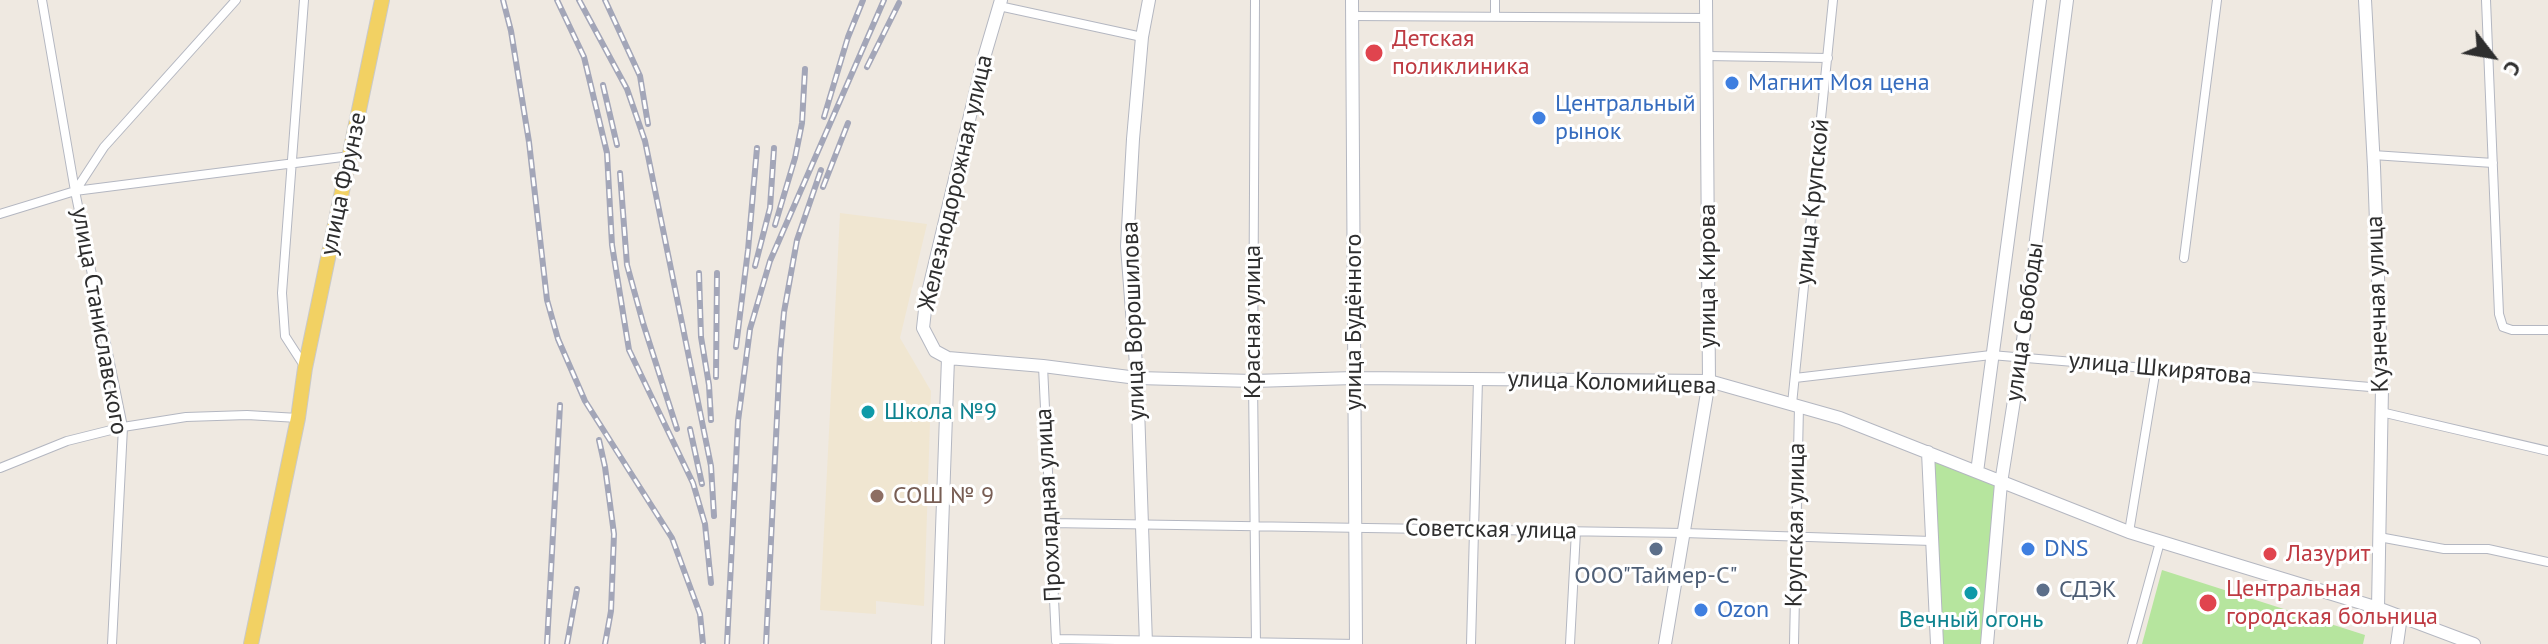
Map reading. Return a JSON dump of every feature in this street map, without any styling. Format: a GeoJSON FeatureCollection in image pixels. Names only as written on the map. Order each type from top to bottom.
{"type":"FeatureCollection","features":[{"type":"Feature","properties":{"kind":"main road","name":"улица Фрунзе"},"geometry":{"type":"LineString","coordinates":[[251,644],[382,0]]}},
{"type":"Feature","properties":{"kind":"main road","name":"улица Ворошилова"},"geometry":{"type":"LineString","coordinates":[[1146,642],[1137,378],[1127,246],[1142,37],[1149,0]]}},
{"type":"Feature","properties":{"kind":"main road","name":"улица Будённого"},"geometry":{"type":"LineString","coordinates":[[1352,0],[1357,644]]}},
{"type":"Feature","properties":{"kind":"main road","name":"улица Кирова"},"geometry":{"type":"LineString","coordinates":[[1665,644],[1709,381],[1706,0]]}},
{"type":"Feature","properties":{"kind":"main road","name":"улица Свободы"},"geometry":{"type":"LineString","coordinates":[[1977,472],[2040,0]]}},
{"type":"Feature","properties":{"kind":"main road","name":"улица Свободы"},"geometry":{"type":"LineString","coordinates":[[1987,644],[2001,483],[2021,356],[2067,0]]}},
{"type":"Feature","properties":{"kind":"main road","name":"Кузнечная улица"},"geometry":{"type":"LineString","coordinates":[[2365,0],[2382,388],[2378,608]]}},
{"type":"Feature","properties":{"kind":"main road","name":"Железнодорожная улица"},"geometry":{"type":"LineString","coordinates":[[948,358],[935,351],[923,328],[926,301],[983,61],[1000,3]]}},
{"type":"Feature","properties":{"kind":"main road","name":"улица Коломийцева"},"geometry":{"type":"LineString","coordinates":[[948,358],[1137,378],[1709,381],[1840,418],[2129,532],[2378,608],[2474,644]]}},
{"type":"Feature","properties":{"kind":"main road"},"geometry":{"type":"LineString","coordinates":[[938,644],[948,358]]}},
{"type":"Feature","properties":{"kind":"main road"},"geometry":{"type":"LineString","coordinates":[[1928,452],[1937,644]]}},
{"type":"Feature","properties":{"kind":"main road"},"geometry":{"type":"LineString","coordinates":[[2397,644],[2401,616]]}},
{"type":"Feature","properties":{"kind":"street","name":"улица Станиславского"},"geometry":{"type":"LineString","coordinates":[[42,0],[75,191],[123,427],[112,644]]}},
{"type":"Feature","properties":{"kind":"street"},"geometry":{"type":"LineString","coordinates":[[75,191],[104,147],[236,0]]}},
{"type":"Feature","properties":{"kind":"street","name":"улица Фрунзе"},"geometry":{"type":"LineString","coordinates":[[304,0],[282,293],[285,336],[305,368]]}},
{"type":"Feature","properties":{"kind":"street","name":"Красная улица"},"geometry":{"type":"LineString","coordinates":[[1255,0],[1253,381],[1256,643]]}},
{"type":"Feature","properties":{"kind":"street"},"geometry":{"type":"LineString","coordinates":[[1495,0],[1495,17]]}},
{"type":"Feature","properties":{"kind":"street","name":"улица Крупской"},"geometry":{"type":"LineString","coordinates":[[1796,405],[1795,378],[1833,0]]}},
{"type":"Feature","properties":{"kind":"street"},"geometry":{"type":"LineString","coordinates":[[2184,258],[2217,0]]}},
{"type":"Feature","properties":{"kind":"street"},"geometry":{"type":"LineString","coordinates":[[2486,0],[2499,314],[2503,327],[2512,330],[2548,330]]}},
{"type":"Feature","properties":{"kind":"street"},"geometry":{"type":"LineString","coordinates":[[1000,3],[1142,37]]}},
{"type":"Feature","properties":{"kind":"street"},"geometry":{"type":"LineString","coordinates":[[1352,16],[1706,18]]}},
{"type":"Feature","properties":{"kind":"street"},"geometry":{"type":"LineString","coordinates":[[1707,56],[1828,58]]}},
{"type":"Feature","properties":{"kind":"street"},"geometry":{"type":"LineString","coordinates":[[2373,155],[2493,163]]}},
{"type":"Feature","properties":{"kind":"street"},"geometry":{"type":"LineString","coordinates":[[0,214],[75,191],[350,156]]}},
{"type":"Feature","properties":{"kind":"street","name":"улица Шкирятова"},"geometry":{"type":"LineString","coordinates":[[1795,378],[1991,355],[2382,388]]}},
{"type":"Feature","properties":{"kind":"street","name":"Прохладная улица"},"geometry":{"type":"LineString","coordinates":[[1043,366],[1056,641]]}},
{"type":"Feature","properties":{"kind":"street"},"geometry":{"type":"LineString","coordinates":[[2129,532],[2156,368]]}},
{"type":"Feature","properties":{"kind":"street"},"geometry":{"type":"LineString","coordinates":[[1471,644],[1478,379]]}},
{"type":"Feature","properties":{"kind":"street","name":"Крупская улица"},"geometry":{"type":"LineString","coordinates":[[1794,644],[1796,405]]}},
{"type":"Feature","properties":{"kind":"street"},"geometry":{"type":"LineString","coordinates":[[2381,412],[2548,451]]}},
{"type":"Feature","properties":{"kind":"street"},"geometry":{"type":"LineString","coordinates":[[0,468],[67,441],[123,427],[186,417],[247,415],[298,418]]}},
{"type":"Feature","properties":{"kind":"street","name":"Советская улица"},"geometry":{"type":"LineString","coordinates":[[1050,523],[1684,533],[1932,541]]}},
{"type":"Feature","properties":{"kind":"street"},"geometry":{"type":"LineString","coordinates":[[1570,644],[1576,531]]}},
{"type":"Feature","properties":{"kind":"street"},"geometry":{"type":"LineString","coordinates":[[2379,537],[2444,549],[2488,549],[2548,562]]}},
{"type":"Feature","properties":{"kind":"street"},"geometry":{"type":"LineString","coordinates":[[2132,644],[2160,542]]}},
{"type":"Feature","properties":{"kind":"street"},"geometry":{"type":"LineString","coordinates":[[1056,641],[1357,644]]}},
{"type":"Feature","properties":{"kind":"shaded area","name":"СОШ № 9"},"geometry":{"type":"Polygon","coordinates":[[[840,213],[927,224],[900,338],[931,391],[924,606],[876,601],[876,614],[820,610],[840,213]]]}},
{"type":"Feature","properties":{"kind":"green space"},"geometry":{"type":"Polygon","coordinates":[[[1928,452],[2001,483],[1987,644],[1937,644],[1928,452]]]}},
{"type":"Feature","properties":{"kind":"green space","name":"Центральная городская больница"},"geometry":{"type":"Polygon","coordinates":[[[2162,570],[2365,635],[2363,644],[2142,644],[2162,570]]]}},
{"type":"Feature","properties":{"kind":"railway"},"geometry":{"type":"LineString","coordinates":[[503,0],[529,142],[547,300],[558,339],[585,401],[672,538],[700,614],[703,644]]}},
{"type":"Feature","properties":{"kind":"railway"},"geometry":{"type":"LineString","coordinates":[[557,0],[584,57],[607,153],[612,245],[629,350],[693,483],[705,524],[711,583]]}},
{"type":"Feature","properties":{"kind":"railway"},"geometry":{"type":"LineString","coordinates":[[579,0],[627,89],[645,141],[711,466],[714,516]]}},
{"type":"Feature","properties":{"kind":"railway"},"geometry":{"type":"LineString","coordinates":[[605,0],[640,76],[648,124]]}},
{"type":"Feature","properties":{"kind":"railway"},"geometry":{"type":"LineString","coordinates":[[824,117],[848,37],[863,0]]}},
{"type":"Feature","properties":{"kind":"railway"},"geometry":{"type":"LineString","coordinates":[[727,644],[738,421],[750,329],[770,261],[884,0]]}},
{"type":"Feature","properties":{"kind":"railway"},"geometry":{"type":"LineString","coordinates":[[867,67],[899,3]]}},
{"type":"Feature","properties":{"kind":"railway"},"geometry":{"type":"LineString","coordinates":[[775,225],[802,123],[805,69]]}},
{"type":"Feature","properties":{"kind":"railway"},"geometry":{"type":"LineString","coordinates":[[603,85],[617,145]]}},
{"type":"Feature","properties":{"kind":"railway"},"geometry":{"type":"LineString","coordinates":[[823,187],[848,123]]}},
{"type":"Feature","properties":{"kind":"railway"},"geometry":{"type":"LineString","coordinates":[[736,347],[757,148]]}},
{"type":"Feature","properties":{"kind":"railway"},"geometry":{"type":"LineString","coordinates":[[755,266],[770,208],[774,148]]}},
{"type":"Feature","properties":{"kind":"railway"},"geometry":{"type":"LineString","coordinates":[[766,644],[784,312],[797,240],[821,170]]}},
{"type":"Feature","properties":{"kind":"railway"},"geometry":{"type":"LineString","coordinates":[[620,173],[627,265],[677,429]]}},
{"type":"Feature","properties":{"kind":"railway"},"geometry":{"type":"LineString","coordinates":[[699,273],[701,337],[711,420]]}},
{"type":"Feature","properties":{"kind":"railway"},"geometry":{"type":"LineString","coordinates":[[716,377],[717,273]]}},
{"type":"Feature","properties":{"kind":"railway"},"geometry":{"type":"LineString","coordinates":[[547,644],[560,405]]}},
{"type":"Feature","properties":{"kind":"railway"},"geometry":{"type":"LineString","coordinates":[[690,429],[702,484]]}},
{"type":"Feature","properties":{"kind":"railway"},"geometry":{"type":"LineString","coordinates":[[599,440],[614,534],[611,611],[605,644]]}},
{"type":"Feature","properties":{"kind":"railway"},"geometry":{"type":"LineString","coordinates":[[567,644],[577,589]]}},
{"type":"Feature","properties":{"kind":"place","name":"Детская поликлиника"},"geometry":{"type":"Point","coordinates":[1374,53]}},
{"type":"Feature","properties":{"kind":"place","name":"Магнит Моя цена"},"geometry":{"type":"Point","coordinates":[1732,83]}},
{"type":"Feature","properties":{"kind":"place","name":"Центральный рынок"},"geometry":{"type":"Point","coordinates":[1539,118]}},
{"type":"Feature","properties":{"kind":"place","name":"Школа №9"},"geometry":{"type":"Point","coordinates":[868,412]}},
{"type":"Feature","properties":{"kind":"place","name":"СОШ № 9"},"geometry":{"type":"Point","coordinates":[877,496]}},
{"type":"Feature","properties":{"kind":"place","name":"ООО\"Таймер-С\""},"geometry":{"type":"Point","coordinates":[1656,549]}},
{"type":"Feature","properties":{"kind":"place","name":"DNS"},"geometry":{"type":"Point","coordinates":[2028,549]}},
{"type":"Feature","properties":{"kind":"place","name":"Лазурит"},"geometry":{"type":"Point","coordinates":[2270,554]}},
{"type":"Feature","properties":{"kind":"place","name":"СДЭК"},"geometry":{"type":"Point","coordinates":[2043,590]}},
{"type":"Feature","properties":{"kind":"place","name":"Вечный огонь"},"geometry":{"type":"Point","coordinates":[1971,593]}},
{"type":"Feature","properties":{"kind":"place","name":"Центральная городская больница"},"geometry":{"type":"Point","coordinates":[2208,603]}},
{"type":"Feature","properties":{"kind":"place","name":"Ozon"},"geometry":{"type":"Point","coordinates":[1701,610]}}]}
